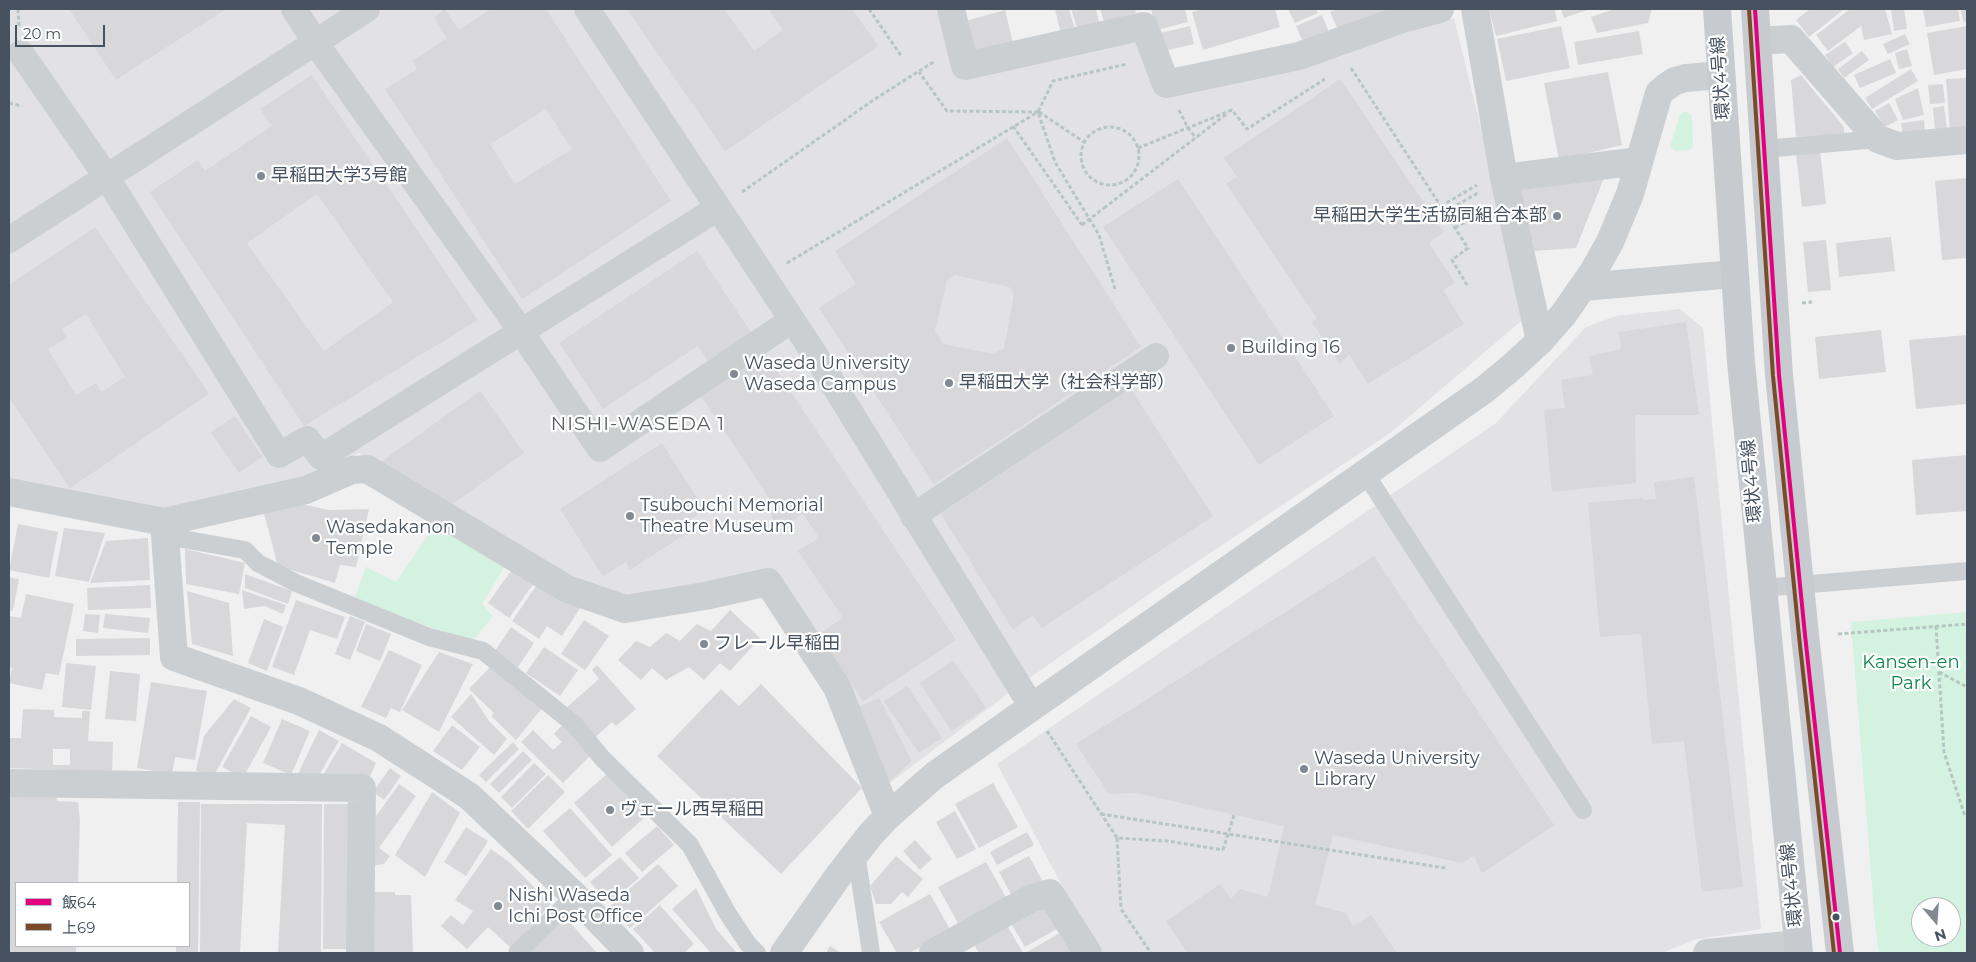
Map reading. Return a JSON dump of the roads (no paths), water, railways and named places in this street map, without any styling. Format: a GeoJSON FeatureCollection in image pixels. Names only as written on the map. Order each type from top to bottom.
{"type":"FeatureCollection","features":[{"type":"Feature","properties":{"kind":"main road","name":"環状4号線"},"geometry":{"type":"LineString","coordinates":[[1717,9],[1734,274],[1762,588],[1798,948]]}},
{"type":"Feature","properties":{"kind":"main road"},"geometry":{"type":"LineString","coordinates":[[1755,9],[1779,375],[1840,953]]}},
{"type":"Feature","properties":{"kind":"street"},"geometry":{"type":"LineString","coordinates":[[294,9],[315,42],[520,332],[600,449],[792,320]]}},
{"type":"Feature","properties":{"kind":"street"},"geometry":{"type":"LineString","coordinates":[[9,240],[367,9]]}},
{"type":"Feature","properties":{"kind":"street"},"geometry":{"type":"LineString","coordinates":[[586,9],[792,320],[1032,707]]}},
{"type":"Feature","properties":{"kind":"street"},"geometry":{"type":"LineString","coordinates":[[951,9],[965,66],[1142,17],[1166,84],[1299,56],[1402,18],[1440,9]]}},
{"type":"Feature","properties":{"kind":"street"},"geometry":{"type":"LineString","coordinates":[[1475,9],[1503,174],[1540,341]]}},
{"type":"Feature","properties":{"kind":"street"},"geometry":{"type":"LineString","coordinates":[[1757,40],[1791,39],[1887,142],[1967,140]]}},
{"type":"Feature","properties":{"kind":"street"},"geometry":{"type":"LineString","coordinates":[[21,53],[106,176],[279,455],[307,439],[321,457],[718,208]]}},
{"type":"Feature","properties":{"kind":"street"},"geometry":{"type":"LineString","coordinates":[[784,953],[856,853],[888,816],[934,775],[1484,390],[1540,341],[1563,315],[1583,287],[1610,242],[1630,194],[1659,94],[1676,81],[1686,78],[1721,75]]}},
{"type":"Feature","properties":{"kind":"street"},"geometry":{"type":"LineString","coordinates":[[1503,174],[1639,160]]}},
{"type":"Feature","properties":{"kind":"street"},"geometry":{"type":"LineString","coordinates":[[1583,287],[1734,274]]}},
{"type":"Feature","properties":{"kind":"street"},"geometry":{"type":"LineString","coordinates":[[913,516],[1156,356]]}},
{"type":"Feature","properties":{"kind":"street"},"geometry":{"type":"LineString","coordinates":[[9,492],[165,529],[306,490],[352,470],[367,469],[567,589],[625,610],[768,582],[837,687],[888,816]]}},
{"type":"Feature","properties":{"kind":"street"},"geometry":{"type":"LineString","coordinates":[[165,529],[174,657],[299,701],[379,738],[468,796],[575,896],[630,953]]}},
{"type":"Feature","properties":{"kind":"street"},"geometry":{"type":"LineString","coordinates":[[9,783],[362,788],[360,953]]}},
{"type":"Feature","properties":{"kind":"street"},"geometry":{"type":"LineString","coordinates":[[933,953],[1032,898],[1050,893],[1088,953]]}},
{"type":"Feature","properties":{"kind":"street"},"geometry":{"type":"LineString","coordinates":[[1707,953],[1798,948]]}},
{"type":"Feature","properties":{"kind":"lane"},"geometry":{"type":"LineString","coordinates":[[1764,149],[1887,142]]}},
{"type":"Feature","properties":{"kind":"lane"},"geometry":{"type":"LineString","coordinates":[[1365,473],[1583,810]]}},
{"type":"Feature","properties":{"kind":"lane"},"geometry":{"type":"LineString","coordinates":[[165,529],[245,550],[258,563],[296,584],[429,638],[483,651],[574,724],[602,758],[690,845],[728,914],[748,944],[757,953]]}},
{"type":"Feature","properties":{"kind":"lane"},"geometry":{"type":"LineString","coordinates":[[1762,588],[1967,570]]}},
{"type":"Feature","properties":{"kind":"lane"},"geometry":{"type":"LineString","coordinates":[[856,853],[871,953]]}},
{"type":"Feature","properties":{"kind":"lane"},"geometry":{"type":"LineString","coordinates":[[517,953],[575,896]]}},
{"type":"Feature","properties":{"kind":"place","name":"早稲田大学3号館"},"geometry":{"type":"Point","coordinates":[261,176]}},
{"type":"Feature","properties":{"kind":"place","name":"早稲田大学生活協同組合本部"},"geometry":{"type":"Point","coordinates":[1557,216]}},
{"type":"Feature","properties":{"kind":"place","name":"Building 16"},"geometry":{"type":"Point","coordinates":[1231,348]}},
{"type":"Feature","properties":{"kind":"place","name":"Waseda University Waseda Campus"},"geometry":{"type":"Point","coordinates":[734,374]}},
{"type":"Feature","properties":{"kind":"place","name":"早稲田大学（社会科学部）"},"geometry":{"type":"Point","coordinates":[949,383]}},
{"type":"Feature","properties":{"kind":"place","name":"Tsubouchi Memorial Theatre Museum"},"geometry":{"type":"Point","coordinates":[630,516]}},
{"type":"Feature","properties":{"kind":"place","name":"Wasedakanon Temple"},"geometry":{"type":"Point","coordinates":[316,538]}},
{"type":"Feature","properties":{"kind":"place","name":"フレール早稲田"},"geometry":{"type":"Point","coordinates":[704,644]}},
{"type":"Feature","properties":{"kind":"place","name":"Waseda University Library"},"geometry":{"type":"Point","coordinates":[1304,769]}},
{"type":"Feature","properties":{"kind":"place","name":"ヴェール西早稲田"},"geometry":{"type":"Point","coordinates":[610,810]}},
{"type":"Feature","properties":{"kind":"place","name":"Nishi Waseda Ichi Post Office"},"geometry":{"type":"Point","coordinates":[498,906]}},
{"type":"Feature","properties":{"kind":"district","name":"NISHI-WASEDA 1"},"geometry":{"type":"Point","coordinates":[638,424]}},
{"type":"Feature","properties":{"kind":"park label","name":"Kansen-en Park"},"geometry":{"type":"Point","coordinates":[1911,673]}}]}
